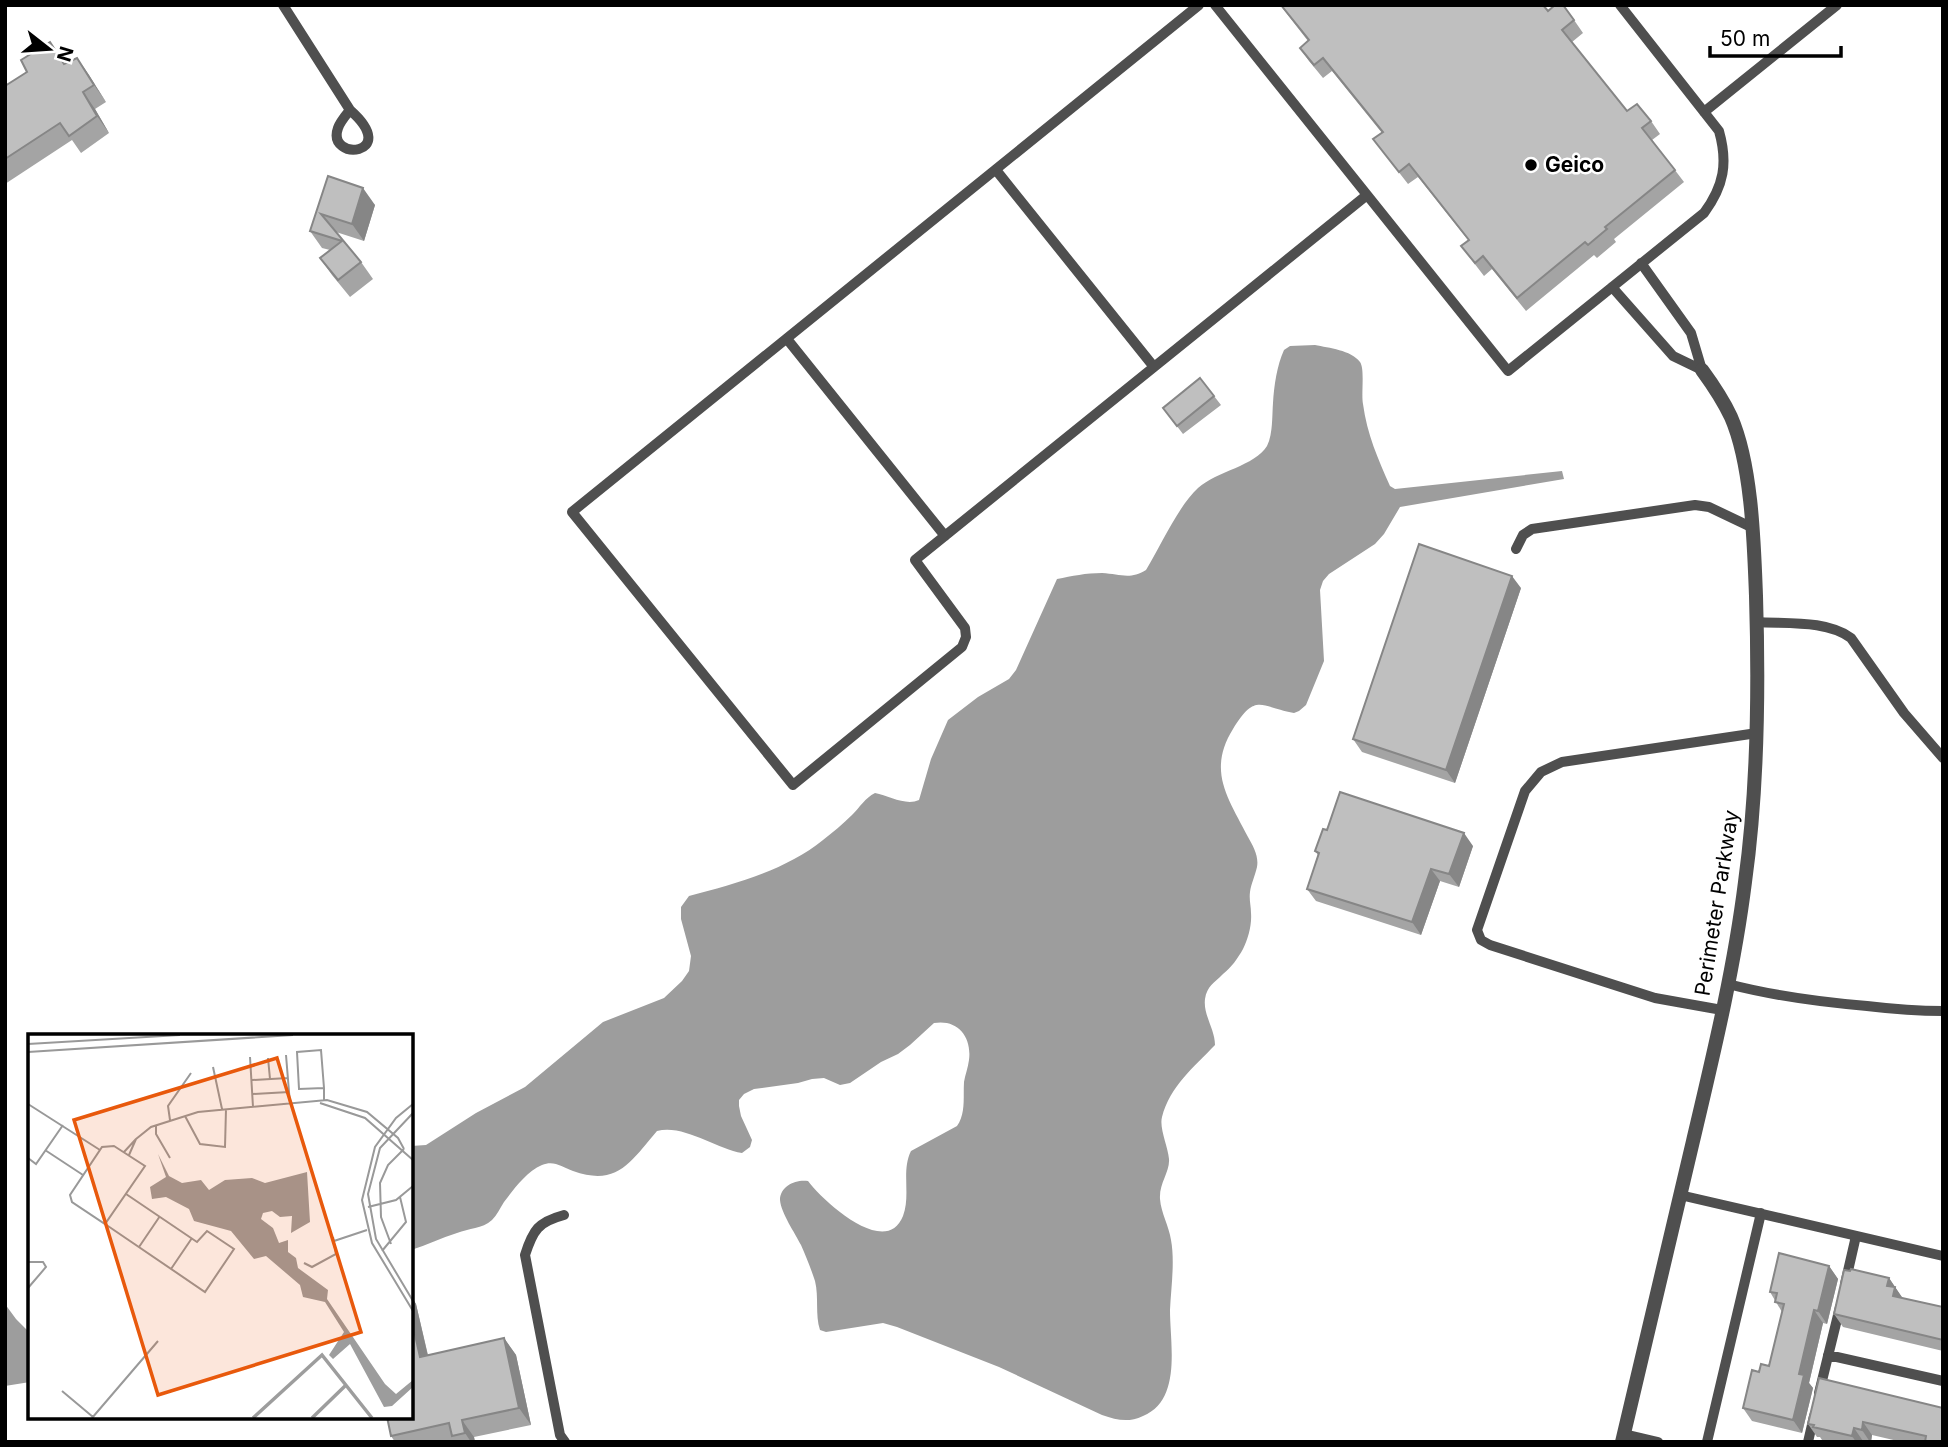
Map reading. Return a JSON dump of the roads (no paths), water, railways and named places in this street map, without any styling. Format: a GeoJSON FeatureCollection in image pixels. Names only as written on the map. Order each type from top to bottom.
{"type":"FeatureCollection","features":[{"type":"Feature","properties":{"kind":"street","name":"Perimeter Parkway"},"geometry":{"type":"LineString","coordinates":[[1623,1438],[1728,984],[1753,812],[1757,733],[1757,622],[1748,488],[1741,445],[1731,418],[1702,370]]}},
{"type":"Feature","properties":{"kind":"lane"},"geometry":{"type":"LineString","coordinates":[[283,5],[350,110]]}},
{"type":"Feature","properties":{"kind":"lane"},"geometry":{"type":"LineString","coordinates":[[1199,5],[572,512],[793,785],[962,647],[966,637],[965,628],[915,560],[1367,195]]}},
{"type":"Feature","properties":{"kind":"lane"},"geometry":{"type":"LineString","coordinates":[[1214,5],[1508,372],[1704,212],[1720,182],[1724,149],[1719,131],[1619,5]]}},
{"type":"Feature","properties":{"kind":"lane"},"geometry":{"type":"LineString","coordinates":[[1704,112],[1837,5]]}},
{"type":"Feature","properties":{"kind":"lane"},"geometry":{"type":"LineString","coordinates":[[996,170],[1154,367]]}},
{"type":"Feature","properties":{"kind":"lane"},"geometry":{"type":"LineString","coordinates":[[1641,263],[1691,332],[1702,370]]}},
{"type":"Feature","properties":{"kind":"lane"},"geometry":{"type":"LineString","coordinates":[[1612,287],[1673,356],[1702,370]]}},
{"type":"Feature","properties":{"kind":"lane"},"geometry":{"type":"LineString","coordinates":[[787,339],[945,536]]}},
{"type":"Feature","properties":{"kind":"lane"},"geometry":{"type":"LineString","coordinates":[[1516,549],[1523,535],[1532,528],[1695,505],[1709,507],[1751,527]]}},
{"type":"Feature","properties":{"kind":"lane"},"geometry":{"type":"LineString","coordinates":[[1757,622],[1828,627],[1843,631],[1851,638],[1904,713],[1943,758]]}},
{"type":"Feature","properties":{"kind":"lane"},"geometry":{"type":"LineString","coordinates":[[1722,1010],[1655,998],[1490,945],[1481,940],[1477,930],[1525,791],[1541,772],[1562,762],[1757,733]]}},
{"type":"Feature","properties":{"kind":"lane"},"geometry":{"type":"LineString","coordinates":[[1728,984],[1819,1002],[1943,1011]]}},
{"type":"Feature","properties":{"kind":"lane"},"geometry":{"type":"LineString","coordinates":[[1680,1195],[1943,1256]]}},
{"type":"Feature","properties":{"kind":"lane"},"geometry":{"type":"LineString","coordinates":[[1707,1442],[1760,1213]]}},
{"type":"Feature","properties":{"kind":"lane"},"geometry":{"type":"LineString","coordinates":[[564,1215],[537,1227],[525,1255],[560,1435],[565,1442]]}},
{"type":"Feature","properties":{"kind":"lane"},"geometry":{"type":"LineString","coordinates":[[1808,1442],[1856,1236]]}},
{"type":"Feature","properties":{"kind":"lane"},"geometry":{"type":"LineString","coordinates":[[1828,1354],[1943,1381]]}},
{"type":"Feature","properties":{"kind":"lane"},"geometry":{"type":"LineString","coordinates":[[1623,1438],[1658,1442]]}},
{"type":"Feature","properties":{"kind":"place","name":"Geico"},"geometry":{"type":"Point","coordinates":[1531,165]}}]}
